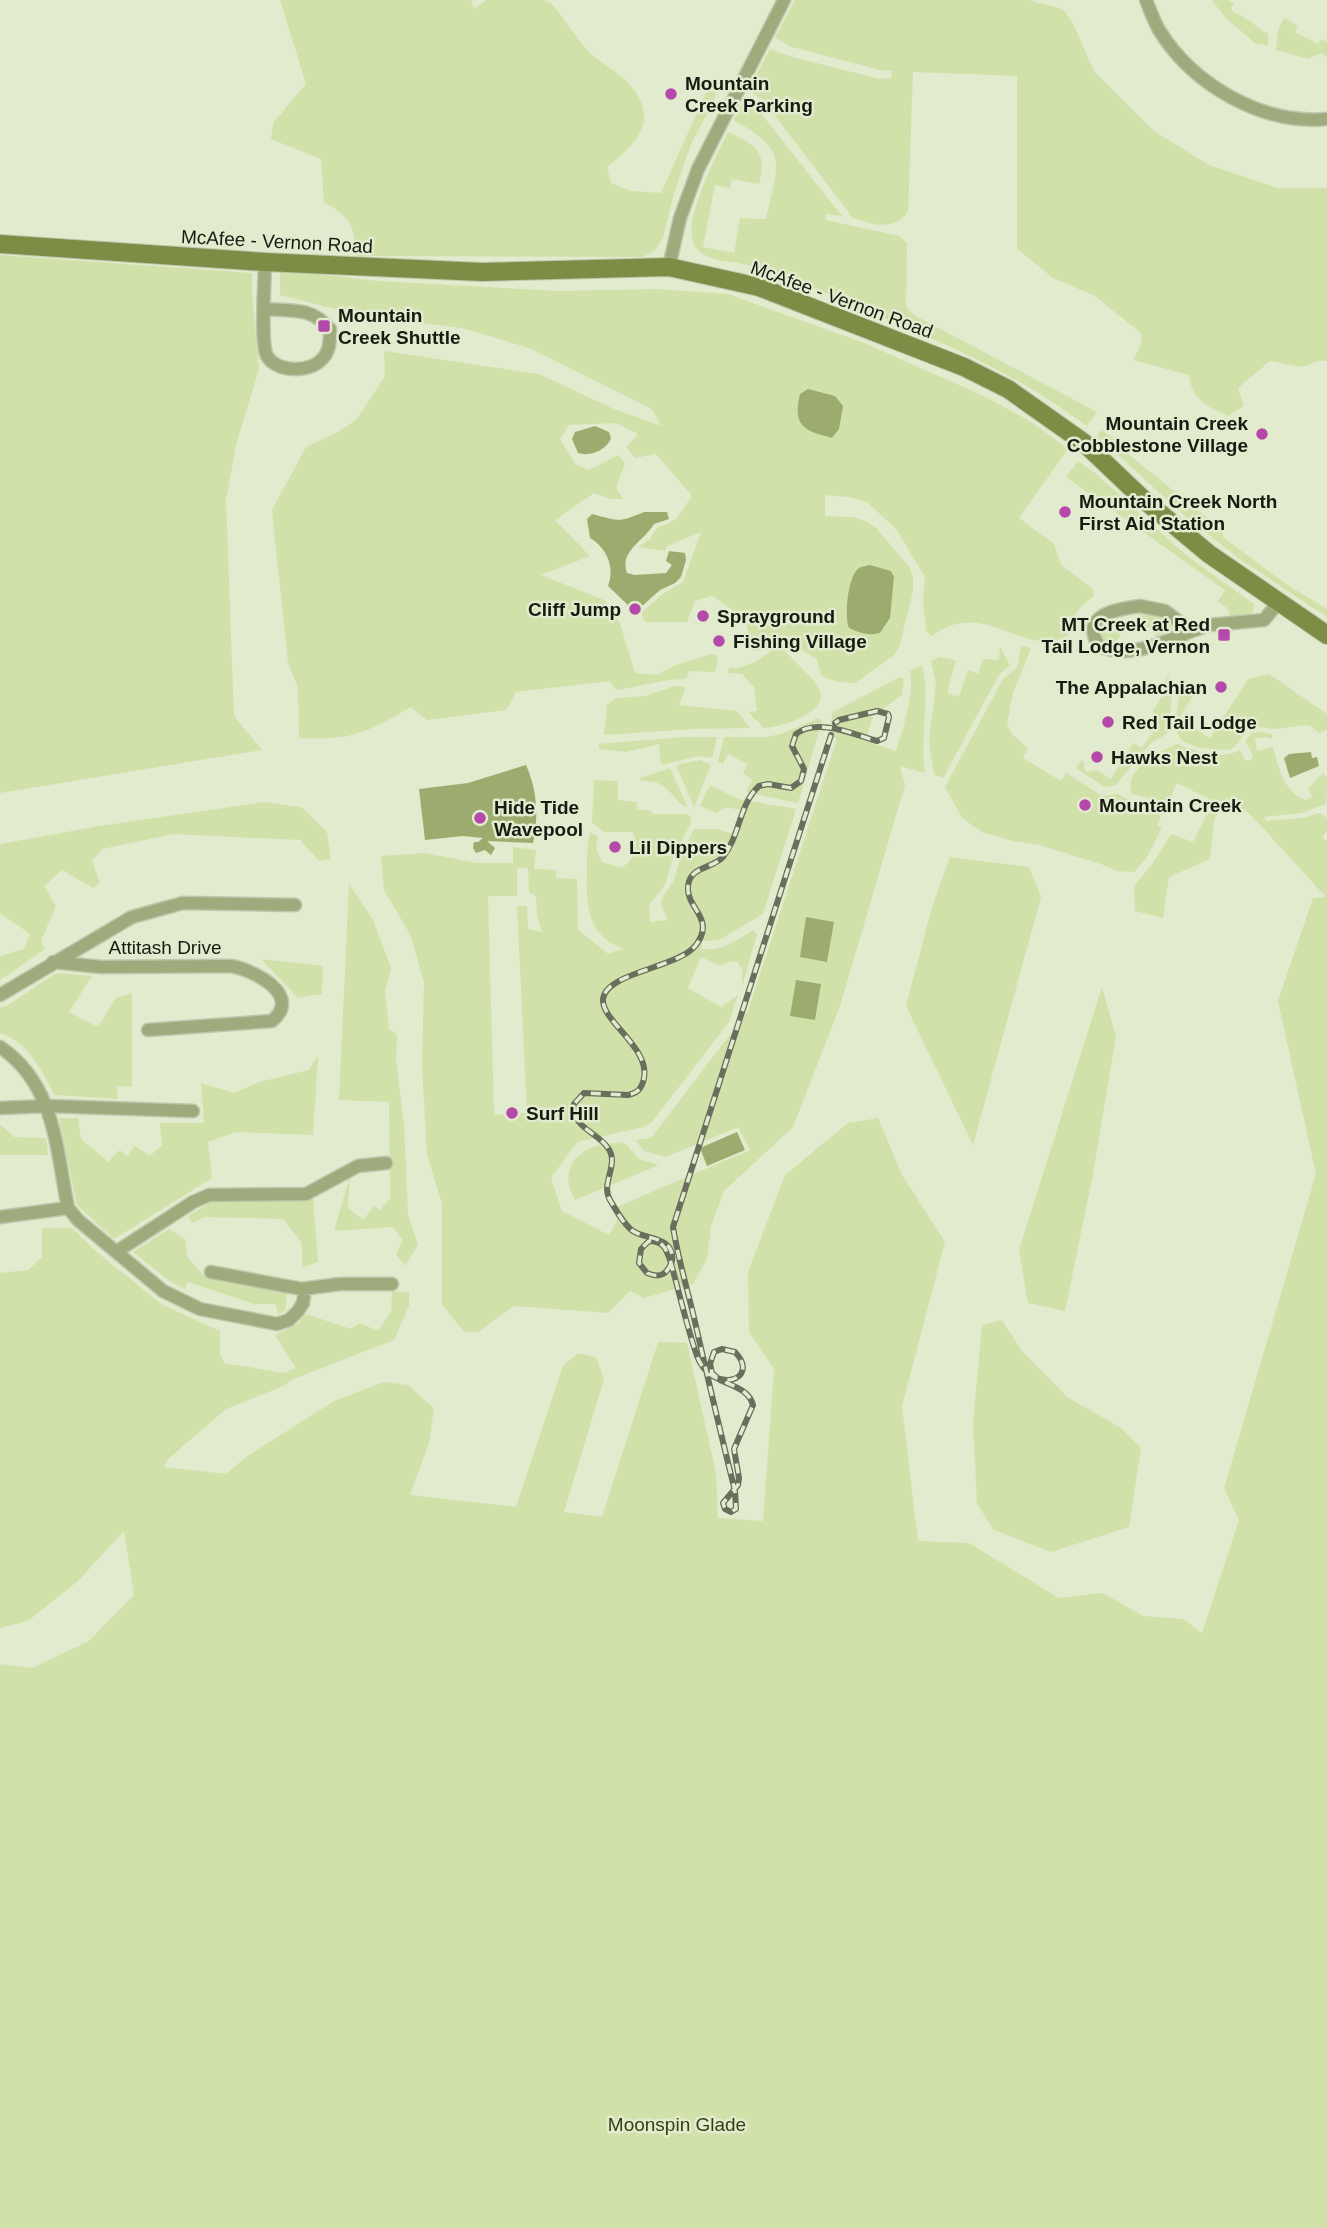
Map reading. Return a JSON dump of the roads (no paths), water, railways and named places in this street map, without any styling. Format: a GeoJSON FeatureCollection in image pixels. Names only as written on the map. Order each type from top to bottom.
{"type":"FeatureCollection","features":[{"type":"Feature","properties":{"kind":"main road","name":"McAfee - Vernon Road"},"geometry":{"type":"LineString","coordinates":[[0,244],[265,262],[482,272],[669,267],[759,286],[964,367],[1007,389],[1083,442],[1143,499],[1209,554],[1327,635]]}},
{"type":"Feature","properties":{"kind":"street"},"geometry":{"type":"LineString","coordinates":[[669,267],[680,218],[698,169],[784,0]]}},
{"type":"Feature","properties":{"kind":"street"},"geometry":{"type":"LineString","coordinates":[[1146,0],[1158,29],[1177,53],[1193,70],[1219,89],[1245,105],[1274,114],[1303,119],[1327,119]]}},
{"type":"Feature","properties":{"kind":"street"},"geometry":{"type":"LineString","coordinates":[[265,262],[264,342],[268,357],[278,366],[292,369],[311,367],[321,362],[331,342],[330,330],[322,320],[310,312],[265,309]]}},
{"type":"Feature","properties":{"kind":"street"},"geometry":{"type":"LineString","coordinates":[[1192,631],[1165,611],[1140,606],[1107,613],[1093,626],[1093,634],[1099,646],[1113,652],[1142,648],[1210,625],[1264,620],[1278,603]]}},
{"type":"Feature","properties":{"kind":"street"},"geometry":{"type":"LineString","coordinates":[[0,995],[132,917],[183,903],[295,905]]}},
{"type":"Feature","properties":{"kind":"street","name":"Attitash Drive"},"geometry":{"type":"LineString","coordinates":[[53,962],[101,967],[231,966],[247,969],[267,979],[279,995],[282,1008],[272,1021],[148,1030]]}},
{"type":"Feature","properties":{"kind":"street"},"geometry":{"type":"LineString","coordinates":[[0,1046],[24,1066],[48,1106],[68,1208],[78,1220],[163,1292],[200,1309],[276,1324],[289,1320],[303,1303],[305,1289]]}},
{"type":"Feature","properties":{"kind":"street"},"geometry":{"type":"LineString","coordinates":[[0,1108],[48,1106],[193,1111]]}},
{"type":"Feature","properties":{"kind":"street"},"geometry":{"type":"LineString","coordinates":[[116,1252],[209,1195],[306,1194],[358,1166],[386,1163]]}},
{"type":"Feature","properties":{"kind":"street"},"geometry":{"type":"LineString","coordinates":[[0,1217],[68,1208]]}},
{"type":"Feature","properties":{"kind":"street"},"geometry":{"type":"LineString","coordinates":[[211,1272],[305,1289],[340,1284],[392,1284]]}},
{"type":"Feature","properties":{"kind":"railway"},"geometry":{"type":"LineString","coordinates":[[831,735],[673,1227],[680,1263],[692,1310],[705,1365],[710,1386],[715,1407],[725,1449],[730,1470],[735,1491],[736,1509],[731,1512],[725,1509],[723,1503],[738,1485],[734,1449],[753,1405],[744,1392],[720,1380],[712,1373],[710,1364],[714,1352],[722,1349],[735,1352],[742,1362],[743,1370],[732,1380],[723,1380],[713,1376],[704,1368],[697,1356],[685,1317],[678,1288],[672,1266],[671,1262],[666,1250],[659,1243],[649,1241],[641,1249],[639,1263],[647,1273],[657,1276],[669,1268],[671,1264],[671,1263],[672,1261],[672,1253],[664,1243],[633,1231],[620,1217],[608,1194],[611,1154],[603,1142],[576,1118],[574,1104],[584,1093],[628,1095],[641,1088],[644,1070],[641,1058],[610,1017],[603,999],[607,990],[616,982],[675,959],[696,945],[703,928],[689,894],[690,880],[697,871],[718,861],[729,849],[747,802],[759,786],[768,784],[791,788],[801,781],[804,769],[792,746],[796,734],[805,729],[825,727],[877,741],[884,738],[889,717],[888,714],[877,711],[835,723]]}},
{"type":"Feature","properties":{"kind":"place","name":"Mountain Creek Parking"},"geometry":{"type":"Point","coordinates":[671,94]}},
{"type":"Feature","properties":{"kind":"place","name":"Mountain Creek Shuttle"},"geometry":{"type":"Point","coordinates":[324,326]}},
{"type":"Feature","properties":{"kind":"place","name":"Mountain Creek Cobblestone Village"},"geometry":{"type":"Point","coordinates":[1262,434]}},
{"type":"Feature","properties":{"kind":"place","name":"Mountain Creek North First Aid Station"},"geometry":{"type":"Point","coordinates":[1065,512]}},
{"type":"Feature","properties":{"kind":"place","name":"Cliff Jump"},"geometry":{"type":"Point","coordinates":[635,609]}},
{"type":"Feature","properties":{"kind":"place","name":"Sprayground"},"geometry":{"type":"Point","coordinates":[703,616]}},
{"type":"Feature","properties":{"kind":"place","name":"MT Creek at Red Tail Lodge, Vernon"},"geometry":{"type":"Point","coordinates":[1224,635]}},
{"type":"Feature","properties":{"kind":"place","name":"Fishing Village"},"geometry":{"type":"Point","coordinates":[719,641]}},
{"type":"Feature","properties":{"kind":"place","name":"The Appalachian"},"geometry":{"type":"Point","coordinates":[1221,687]}},
{"type":"Feature","properties":{"kind":"place","name":"Red Tail Lodge"},"geometry":{"type":"Point","coordinates":[1108,722]}},
{"type":"Feature","properties":{"kind":"place","name":"Hawks Nest"},"geometry":{"type":"Point","coordinates":[1097,757]}},
{"type":"Feature","properties":{"kind":"place","name":"Mountain Creek"},"geometry":{"type":"Point","coordinates":[1085,805]}},
{"type":"Feature","properties":{"kind":"place","name":"Hide Tide Wavepool"},"geometry":{"type":"Point","coordinates":[480,818]}},
{"type":"Feature","properties":{"kind":"place","name":"Lil Dippers"},"geometry":{"type":"Point","coordinates":[615,847]}},
{"type":"Feature","properties":{"kind":"place","name":"Surf Hill"},"geometry":{"type":"Point","coordinates":[512,1113]}},
{"type":"Feature","properties":{"kind":"park label","name":"Moonspin Glade"},"geometry":{"type":"Point","coordinates":[677,2124]}}]}
